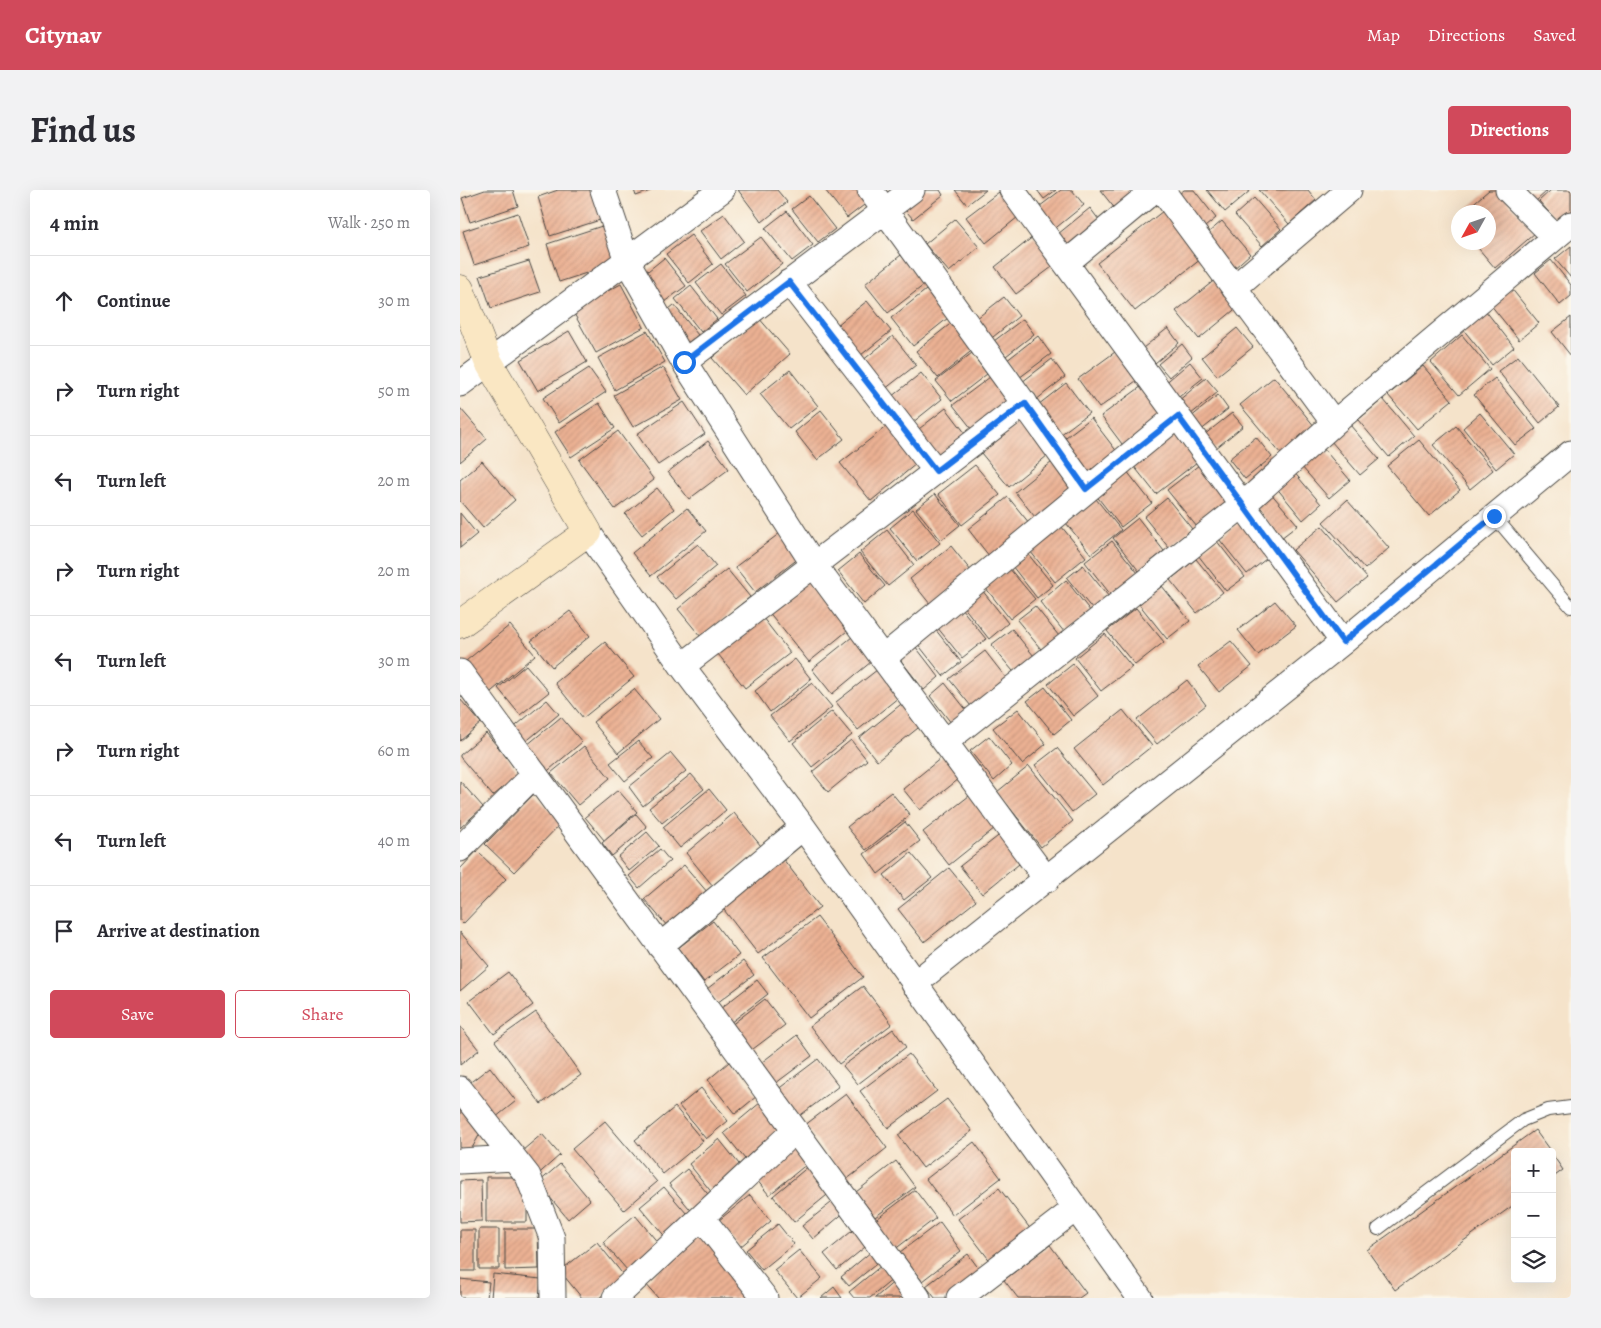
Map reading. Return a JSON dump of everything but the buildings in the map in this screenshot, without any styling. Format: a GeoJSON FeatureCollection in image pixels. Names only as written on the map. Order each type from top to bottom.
{"type":"FeatureCollection","features":[{"type":"Feature","properties":{"kind":"street"},"geometry":{"type":"LineString","coordinates":[[603,190],[627,261],[684,362],[814,565],[1047,880]]}},
{"type":"Feature","properties":{"kind":"street"},"geometry":{"type":"LineString","coordinates":[[460,384],[722,190]]}},
{"type":"Feature","properties":{"kind":"street"},"geometry":{"type":"LineString","coordinates":[[870,190],[1086,489]]}},
{"type":"Feature","properties":{"kind":"street"},"geometry":{"type":"LineString","coordinates":[[684,362],[912,190]]}},
{"type":"Feature","properties":{"kind":"street"},"geometry":{"type":"LineString","coordinates":[[1012,190],[1343,642]]}},
{"type":"Feature","properties":{"kind":"street"},"geometry":{"type":"LineString","coordinates":[[1066,263],[1154,190]]}},
{"type":"Feature","properties":{"kind":"street"},"geometry":{"type":"LineString","coordinates":[[1162,190],[1334,423]]}},
{"type":"Feature","properties":{"kind":"street"},"geometry":{"type":"LineString","coordinates":[[1234,288],[1349,190]]}},
{"type":"Feature","properties":{"kind":"street"},"geometry":{"type":"LineString","coordinates":[[945,742],[1242,505],[1334,423],[1563,231],[1508,190]]}},
{"type":"Feature","properties":{"kind":"street"},"geometry":{"type":"LineString","coordinates":[[789,282],[936,471]]}},
{"type":"Feature","properties":{"kind":"street"},"geometry":{"type":"LineString","coordinates":[[460,289],[488,362],[588,532],[682,666],[802,827],[1140,1298]]}},
{"type":"Feature","properties":{"kind":"street"},"geometry":{"type":"LineString","coordinates":[[682,666],[1025,403]]}},
{"type":"Feature","properties":{"kind":"street"},"geometry":{"type":"LineString","coordinates":[[883,658],[1086,489],[1178,416]]}},
{"type":"Feature","properties":{"kind":"street"},"geometry":{"type":"LineString","coordinates":[[914,984],[1047,880],[1343,642],[1571,453]]}},
{"type":"Feature","properties":{"kind":"street"},"geometry":{"type":"LineString","coordinates":[[460,624],[588,532]]}},
{"type":"Feature","properties":{"kind":"street"},"geometry":{"type":"LineString","coordinates":[[460,672],[918,1298]]}},
{"type":"Feature","properties":{"kind":"street"},"geometry":{"type":"LineString","coordinates":[[460,849],[534,774]]}},
{"type":"Feature","properties":{"kind":"street"},"geometry":{"type":"LineString","coordinates":[[660,946],[802,827]]}},
{"type":"Feature","properties":{"kind":"street"},"geometry":{"type":"LineString","coordinates":[[460,1089],[528,1176],[552,1238],[553,1298]]}},
{"type":"Feature","properties":{"kind":"street"},"geometry":{"type":"LineString","coordinates":[[615,1298],[795,1130]]}},
{"type":"Feature","properties":{"kind":"street"},"geometry":{"type":"LineString","coordinates":[[460,1161],[514,1158]]}},
{"type":"Feature","properties":{"kind":"street"},"geometry":{"type":"LineString","coordinates":[[959,1298],[1075,1208]]}},
{"type":"Feature","properties":{"kind":"street"},"geometry":{"type":"LineString","coordinates":[[702,1218],[765,1298]]}},
{"type":"Feature","properties":{"kind":"lane"},"geometry":{"type":"LineString","coordinates":[[1494,516],[1571,607]]}},
{"type":"Feature","properties":{"kind":"lane"},"geometry":{"type":"LineString","coordinates":[[1378,1229],[1523,1120],[1548,1110],[1571,1107]]}},
{"type":"Feature","properties":{"kind":"route"},"geometry":{"type":"LineString","coordinates":[[684,362],[789,282],[936,471],[1025,403],[1086,489],[1178,416],[1343,642],[1494,516]]}}]}
